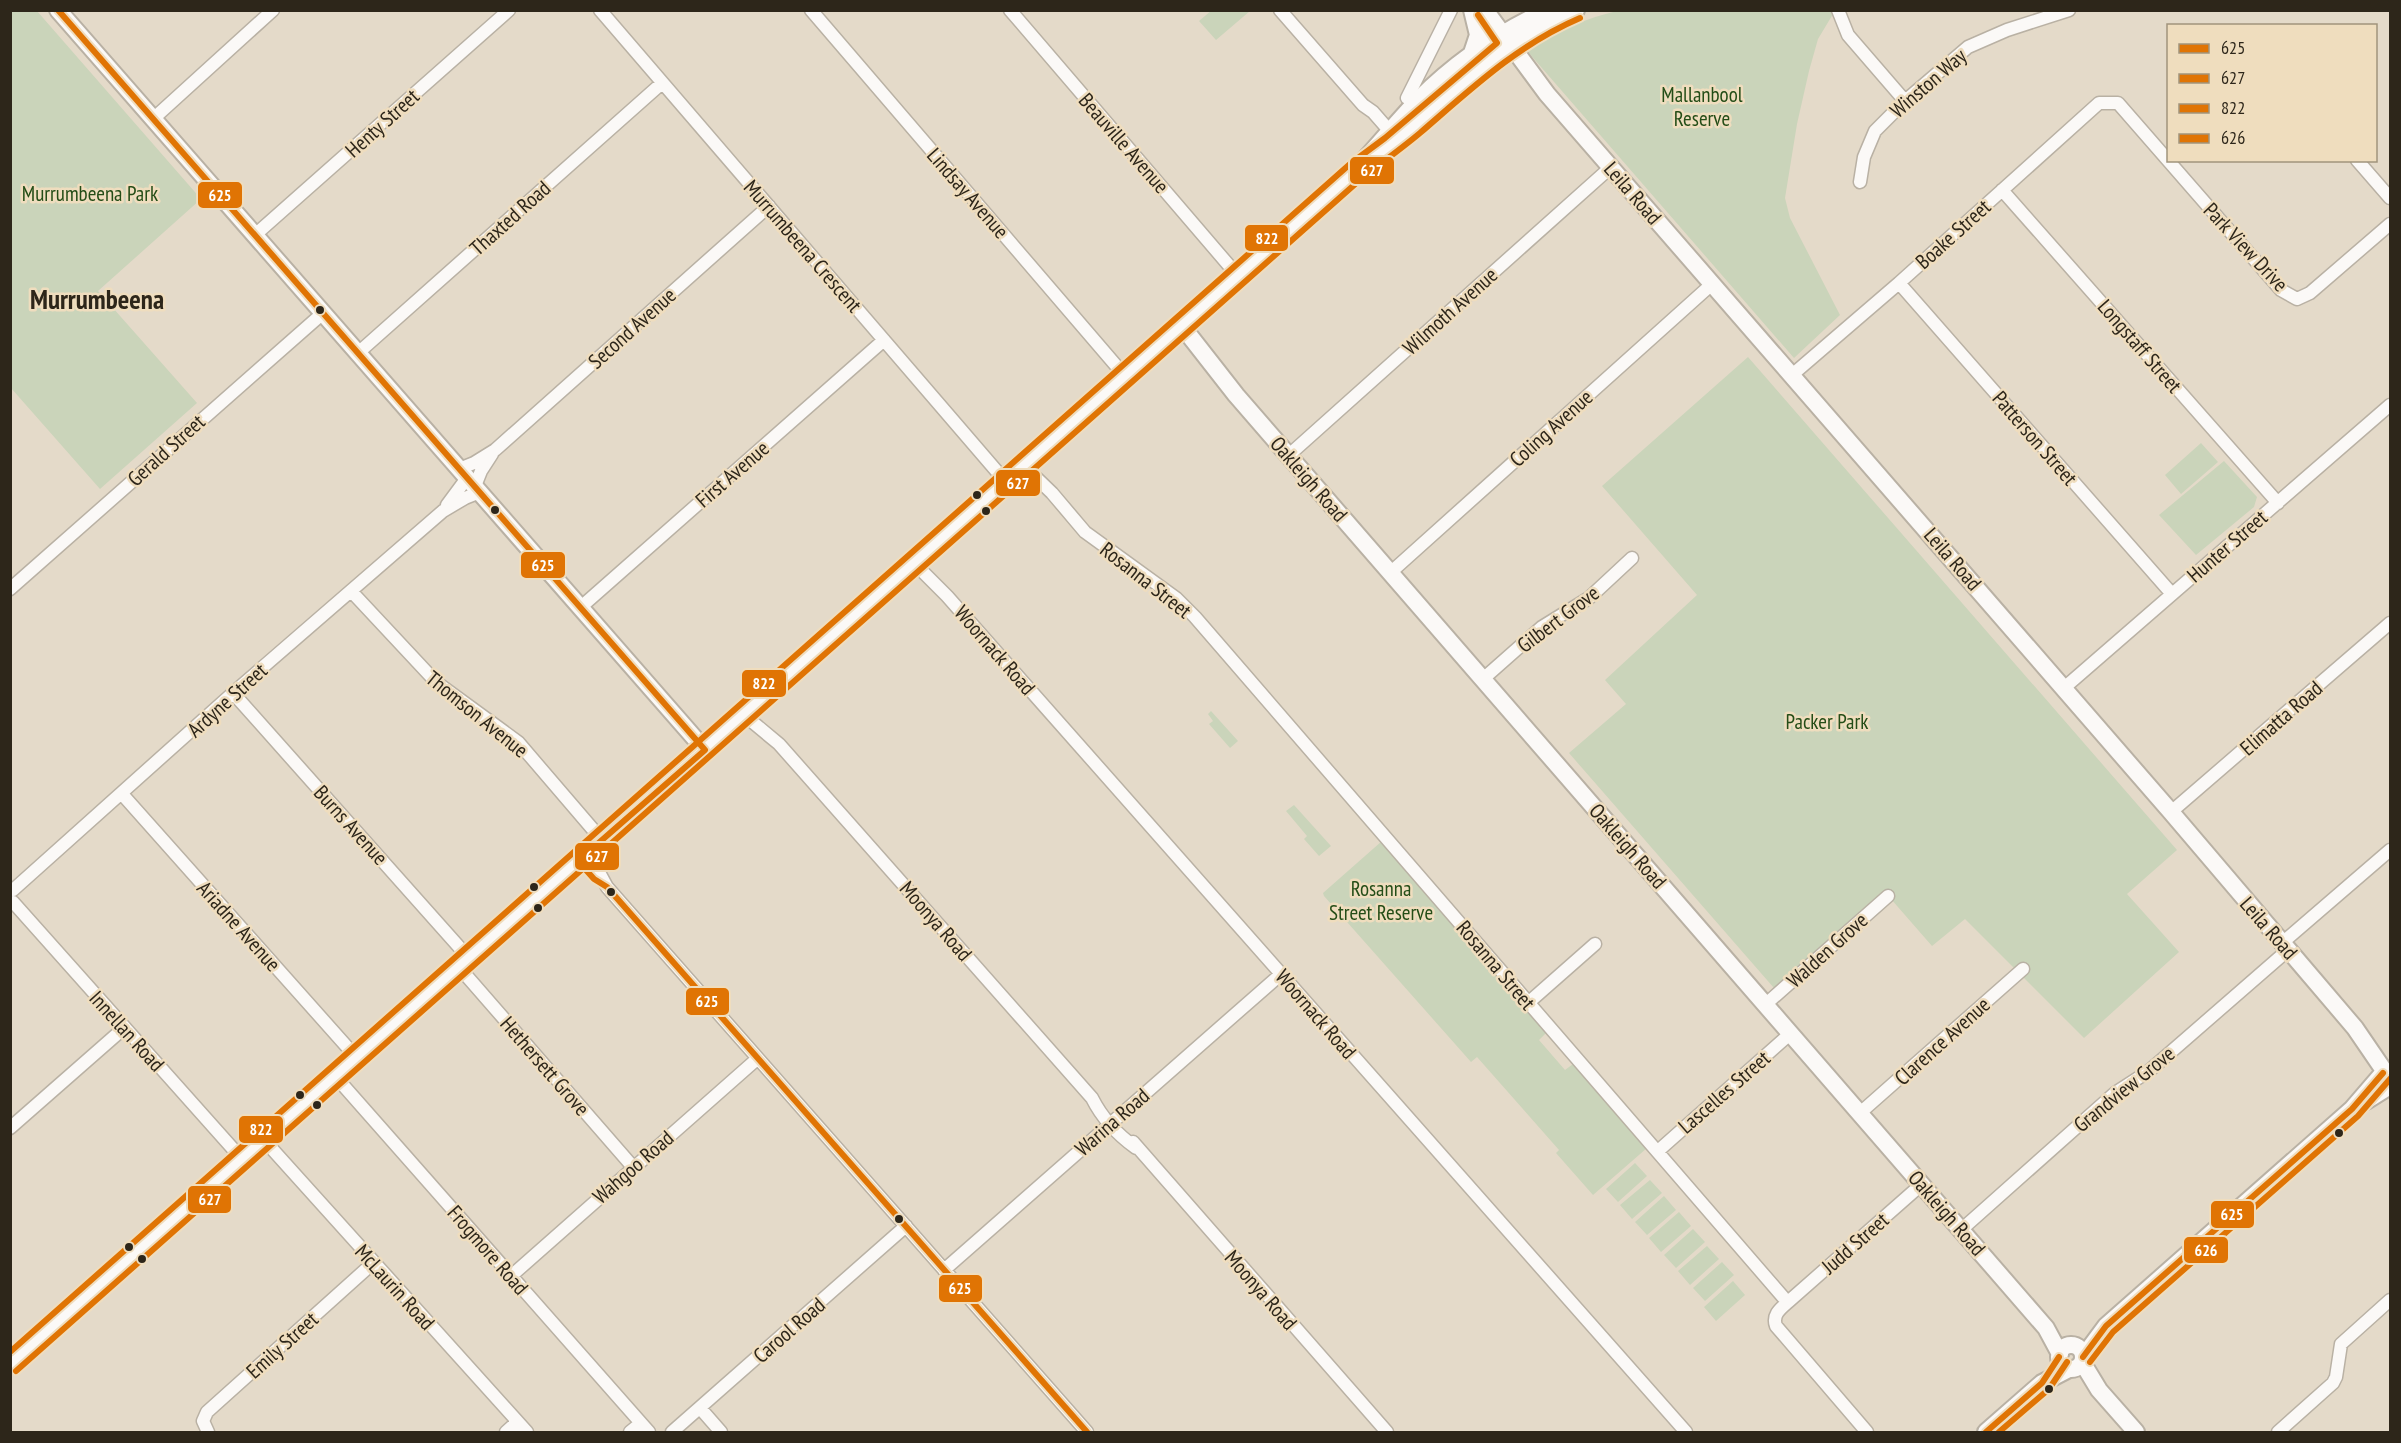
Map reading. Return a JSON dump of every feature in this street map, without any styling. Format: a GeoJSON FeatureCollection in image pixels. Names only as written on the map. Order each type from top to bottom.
{"type":"FeatureCollection","features":[{"type":"Feature","properties":{"kind":"street"},"geometry":{"type":"LineString","coordinates":[[58,10],[705,750]]}},
{"type":"Feature","properties":{"kind":"street"},"geometry":{"type":"LineString","coordinates":[[153,119],[273,10]]}},
{"type":"Feature","properties":{"kind":"street","name":"Henty Street"},"geometry":{"type":"LineString","coordinates":[[255,236],[509,10]]}},
{"type":"Feature","properties":{"kind":"street","name":"Murrumbeena Crescent"},"geometry":{"type":"LineString","coordinates":[[600,10],[1006,482]]}},
{"type":"Feature","properties":{"kind":"street","name":"Lindsay Avenue"},"geometry":{"type":"LineString","coordinates":[[811,10],[1125,376]]}},
{"type":"Feature","properties":{"kind":"street","name":"Beauville Avenue"},"geometry":{"type":"LineString","coordinates":[[1010,10],[1238,276]]}},
{"type":"Feature","properties":{"kind":"street"},"geometry":{"type":"LineString","coordinates":[[1280,10],[1363,105],[1367,116],[1391,138]]}},
{"type":"Feature","properties":{"kind":"street"},"geometry":{"type":"LineString","coordinates":[[1407,98],[1451,10]]}},
{"type":"Feature","properties":{"kind":"street"},"geometry":{"type":"LineString","coordinates":[[1472,10],[1478,33],[1472,54]]}},
{"type":"Feature","properties":{"kind":"street","name":"Leila Road"},"geometry":{"type":"LineString","coordinates":[[1485,10],[1526,79],[1547,94],[2064,688],[2355,1028],[2388,1072]]}},
{"type":"Feature","properties":{"kind":"street"},"geometry":{"type":"LineString","coordinates":[[1493,10],[1500,16],[1520,25]]}},
{"type":"Feature","properties":{"kind":"street"},"geometry":{"type":"LineString","coordinates":[[10,1364],[918,561],[1391,138],[1520,25],[1548,10]]}},
{"type":"Feature","properties":{"kind":"street"},"geometry":{"type":"LineString","coordinates":[[1391,138],[1420,98],[1472,54],[1576,10]]}},
{"type":"Feature","properties":{"kind":"street"},"geometry":{"type":"LineString","coordinates":[[1838,10],[1848,35],[1905,101]]}},
{"type":"Feature","properties":{"kind":"street","name":"Winston Way"},"geometry":{"type":"LineString","coordinates":[[1860,182],[1864,157],[1875,131],[1905,101],[1968,47],[2007,30],[2069,10]]}},
{"type":"Feature","properties":{"kind":"street","name":"Thaxted Road"},"geometry":{"type":"LineString","coordinates":[[358,353],[662,83]]}},
{"type":"Feature","properties":{"kind":"street","name":"Boake Street"},"geometry":{"type":"LineString","coordinates":[[1792,375],[1899,283],[2099,103],[2118,103]]}},
{"type":"Feature","properties":{"kind":"street","name":"Park View Drive"},"geometry":{"type":"LineString","coordinates":[[2118,103],[2167,159]]}},
{"type":"Feature","properties":{"kind":"street","name":"Park View Drive"},"geometry":{"type":"LineString","coordinates":[[2169,162],[2281,290],[2297,299],[2310,293],[2391,224]]}},
{"type":"Feature","properties":{"kind":"street"},"geometry":{"type":"LineString","coordinates":[[2359,162],[2391,198]]}},
{"type":"Feature","properties":{"kind":"street","name":"Wilmoth Avenue"},"geometry":{"type":"LineString","coordinates":[[1289,455],[1611,167]]}},
{"type":"Feature","properties":{"kind":"street","name":"Longstaff Street"},"geometry":{"type":"LineString","coordinates":[[2002,190],[2278,503]]}},
{"type":"Feature","properties":{"kind":"street","name":"Second Avenue"},"geometry":{"type":"LineString","coordinates":[[470,481],[474,463],[495,450],[769,206]]}},
{"type":"Feature","properties":{"kind":"street","name":"Patterson Street"},"geometry":{"type":"LineString","coordinates":[[1899,283],[2172,594]]}},
{"type":"Feature","properties":{"kind":"street","name":"Coling Avenue"},"geometry":{"type":"LineString","coordinates":[[1390,573],[1712,284]]}},
{"type":"Feature","properties":{"kind":"street","name":"Gerald Street"},"geometry":{"type":"LineString","coordinates":[[10,589],[322,313]]}},
{"type":"Feature","properties":{"kind":"street","name":"Oakleigh Road"},"geometry":{"type":"LineString","coordinates":[[1178,329],[2136,1432]]}},
{"type":"Feature","properties":{"kind":"street","name":"First Avenue"},"geometry":{"type":"LineString","coordinates":[[581,608],[884,340]]}},
{"type":"Feature","properties":{"kind":"street","name":"Hunter Street"},"geometry":{"type":"LineString","coordinates":[[2064,688],[2391,405]]}},
{"type":"Feature","properties":{"kind":"street","name":"Second Avenue"},"geometry":{"type":"LineString","coordinates":[[470,481],[481,471],[495,450]]}},
{"type":"Feature","properties":{"kind":"street","name":"Rosanna Street"},"geometry":{"type":"LineString","coordinates":[[1027,464],[1046,481],[1052,493],[1092,538],[1184,605],[1449,908],[1528,1003],[1788,1302]]}},
{"type":"Feature","properties":{"kind":"street","name":"Ardyne Street"},"geometry":{"type":"LineString","coordinates":[[443,511],[465,498],[470,481]]}},
{"type":"Feature","properties":{"kind":"street","name":"Ardyne Street"},"geometry":{"type":"LineString","coordinates":[[12,896],[234,693],[443,511],[470,481]]}},
{"type":"Feature","properties":{"kind":"street","name":"Gilbert Grove"},"geometry":{"type":"LineString","coordinates":[[1483,679],[1542,627],[1589,598],[1632,558]]}},
{"type":"Feature","properties":{"kind":"street","name":"Woornack Road"},"geometry":{"type":"LineString","coordinates":[[918,561],[1686,1432]]}},
{"type":"Feature","properties":{"kind":"street","name":"Thomson Avenue"},"geometry":{"type":"LineString","coordinates":[[351,591],[436,682],[518,742],[602,840]]}},
{"type":"Feature","properties":{"kind":"street","name":"Elimatta Road"},"geometry":{"type":"LineString","coordinates":[[2171,812],[2391,623]]}},
{"type":"Feature","properties":{"kind":"street","name":"Burns Avenue"},"geometry":{"type":"LineString","coordinates":[[234,693],[463,962]]}},
{"type":"Feature","properties":{"kind":"street","name":"Moonya Road"},"geometry":{"type":"LineString","coordinates":[[749,711],[1092,1098],[1103,1105],[1113,1121],[1128,1134],[1136,1148],[1387,1432]]}},
{"type":"Feature","properties":{"kind":"street","name":"Ariadne Avenue"},"geometry":{"type":"LineString","coordinates":[[122,794],[356,1057]]}},
{"type":"Feature","properties":{"kind":"street","name":"Grandview Grove"},"geometry":{"type":"LineString","coordinates":[[1961,1230],[2115,1093],[2149,1071],[2391,850]]}},
{"type":"Feature","properties":{"kind":"street"},"geometry":{"type":"LineString","coordinates":[[581,859],[594,879],[607,887],[1087,1432]]}},
{"type":"Feature","properties":{"kind":"street","name":"Innellan Road"},"geometry":{"type":"LineString","coordinates":[[12,896],[124,1028],[242,1159]]}},
{"type":"Feature","properties":{"kind":"street","name":"Walden Grove"},"geometry":{"type":"LineString","coordinates":[[1766,1004],[1888,896]]}},
{"type":"Feature","properties":{"kind":"street"},"geometry":{"type":"LineString","coordinates":[[1528,1003],[1595,944]]}},
{"type":"Feature","properties":{"kind":"street","name":"Hethersett Grove"},"geometry":{"type":"LineString","coordinates":[[463,962],[633,1167]]}},
{"type":"Feature","properties":{"kind":"street","name":"Clarence Avenue"},"geometry":{"type":"LineString","coordinates":[[1860,1113],[2024,969]]}},
{"type":"Feature","properties":{"kind":"street","name":"Warina Road"},"geometry":{"type":"LineString","coordinates":[[944,1270],[1281,974]]}},
{"type":"Feature","properties":{"kind":"street"},"geometry":{"type":"LineString","coordinates":[[10,1128],[124,1028]]}},
{"type":"Feature","properties":{"kind":"street","name":"Lascelles Street"},"geometry":{"type":"LineString","coordinates":[[1658,1151],[1791,1034]]}},
{"type":"Feature","properties":{"kind":"street","name":"Wahgoo Road"},"geometry":{"type":"LineString","coordinates":[[511,1276],[757,1059]]}},
{"type":"Feature","properties":{"kind":"street"},"geometry":{"type":"LineString","coordinates":[[1986,1432],[2352,1109],[2388,1072]]}},
{"type":"Feature","properties":{"kind":"street","name":"Frogmore Road"},"geometry":{"type":"LineString","coordinates":[[335,1076],[645,1428]]}},
{"type":"Feature","properties":{"kind":"street","name":"McLaurin Road"},"geometry":{"type":"LineString","coordinates":[[264,1140],[527,1432]]}},
{"type":"Feature","properties":{"kind":"street","name":"Judd Street"},"geometry":{"type":"LineString","coordinates":[[1788,1302],[1922,1184]]}},
{"type":"Feature","properties":{"kind":"street","name":"Carool Road"},"geometry":{"type":"LineString","coordinates":[[672,1432],[906,1227]]}},
{"type":"Feature","properties":{"kind":"street","name":"Emily Street"},"geometry":{"type":"LineString","coordinates":[[208,1432],[203,1421],[207,1412],[373,1263]]}},
{"type":"Feature","properties":{"kind":"street"},"geometry":{"type":"LineString","coordinates":[[2278,1432],[2333,1383],[2341,1344],[2391,1300]]}},
{"type":"Feature","properties":{"kind":"street"},"geometry":{"type":"LineString","coordinates":[[1788,1302],[1774,1318],[1776,1326],[1867,1432]]}},
{"type":"Feature","properties":{"kind":"street"},"geometry":{"type":"LineString","coordinates":[[700,1408],[722,1432]]}},
{"type":"Feature","properties":{"kind":"street"},"geometry":{"type":"LineString","coordinates":[[506,1432],[517,1422]]}},
{"type":"Feature","properties":{"kind":"street"},"geometry":{"type":"LineString","coordinates":[[630,1432],[645,1428]]}},
{"type":"Feature","properties":{"kind":"green space","name":"Murrumbeena Park"},"geometry":{"type":"Polygon","coordinates":[[[11,10],[37,11],[201,199],[98,291],[197,403],[100,489],[11,388],[11,10]]]}},
{"type":"Feature","properties":{"kind":"green space"},"geometry":{"type":"Polygon","coordinates":[[[1212,10],[1250,11],[1216,40],[1199,21],[1212,10]]]}},
{"type":"Feature","properties":{"kind":"green space","name":"Mallanbool Reserve"},"geometry":{"type":"Polygon","coordinates":[[[1617,11],[1832,11],[1833,14],[1818,39],[1809,71],[1797,124],[1785,198],[1790,218],[1840,315],[1794,358],[1528,52],[1531,45],[1562,30],[1594,17],[1617,11]]]}},
{"type":"Feature","properties":{"kind":"green space","name":"Packer Park"},"geometry":{"type":"Polygon","coordinates":[[[1748,357],[2177,850],[2127,894],[2179,952],[2084,1038],[1965,919],[1932,946],[1884,891],[1774,988],[1569,753],[1626,704],[1605,680],[1697,595],[1602,486],[1748,357]]]}},
{"type":"Feature","properties":{"kind":"green space"},"geometry":{"type":"Polygon","coordinates":[[[2201,443],[2218,462],[2181,494],[2165,475],[2201,443]]]}},
{"type":"Feature","properties":{"kind":"green space"},"geometry":{"type":"Polygon","coordinates":[[[2224,461],[2257,497],[2254,507],[2196,555],[2159,515],[2224,461]]]}},
{"type":"Feature","properties":{"kind":"green space"},"geometry":{"type":"Polygon","coordinates":[[[1211,711],[1238,741],[1230,748],[1209,724],[1213,721],[1208,714],[1211,711]]]}},
{"type":"Feature","properties":{"kind":"green space"},"geometry":{"type":"Polygon","coordinates":[[[1294,805],[1331,846],[1319,856],[1304,839],[1307,836],[1286,811],[1294,805]]]}},
{"type":"Feature","properties":{"kind":"green space","name":"Rosanna Street Reserve"},"geometry":{"type":"Polygon","coordinates":[[[1382,841],[1546,1033],[1539,1040],[1565,1070],[1573,1064],[1647,1148],[1593,1195],[1556,1153],[1559,1150],[1477,1057],[1471,1062],[1324,896],[1323,893],[1382,841]]]}},
{"type":"Feature","properties":{"kind":"green space"},"geometry":{"type":"Polygon","coordinates":[[[1635,1163],[1647,1176],[1618,1202],[1606,1189],[1635,1163]]]}},
{"type":"Feature","properties":{"kind":"green space"},"geometry":{"type":"Polygon","coordinates":[[[1650,1180],[1662,1193],[1632,1219],[1620,1205],[1650,1180]]]}},
{"type":"Feature","properties":{"kind":"green space"},"geometry":{"type":"Polygon","coordinates":[[[1664,1196],[1676,1210],[1647,1235],[1635,1222],[1664,1196]]]}},
{"type":"Feature","properties":{"kind":"green space"},"geometry":{"type":"Polygon","coordinates":[[[1679,1212],[1691,1226],[1661,1252],[1649,1238],[1679,1212]]]}},
{"type":"Feature","properties":{"kind":"green space"},"geometry":{"type":"Polygon","coordinates":[[[1693,1229],[1705,1242],[1676,1268],[1664,1255],[1693,1229]]]}},
{"type":"Feature","properties":{"kind":"green space"},"geometry":{"type":"Polygon","coordinates":[[[1707,1246],[1719,1259],[1690,1285],[1678,1271],[1707,1246]]]}},
{"type":"Feature","properties":{"kind":"green space"},"geometry":{"type":"Polygon","coordinates":[[[1722,1262],[1734,1275],[1705,1301],[1693,1288],[1722,1262]]]}},
{"type":"Feature","properties":{"kind":"green space"},"geometry":{"type":"Polygon","coordinates":[[[1733,1281],[1745,1295],[1716,1321],[1704,1307],[1733,1281]]]}},
{"type":"Feature","properties":{"kind":"transit line","name":"625"},"geometry":{"type":"LineString","coordinates":[[58,10],[705,750]]}},
{"type":"Feature","properties":{"kind":"transit line","name":"822"},"geometry":{"type":"LineString","coordinates":[[10,1352],[1350,164],[1385,138],[1497,43],[1478,15]]}},
{"type":"Feature","properties":{"kind":"transit line","name":"627"},"geometry":{"type":"LineString","coordinates":[[16,1371],[1362,178],[1413,139],[1495,69],[1536,41],[1580,18]]}},
{"type":"Feature","properties":{"kind":"transit line","name":"625"},"geometry":{"type":"LineString","coordinates":[[578,861],[705,750]]}},
{"type":"Feature","properties":{"kind":"transit line","name":"625"},"geometry":{"type":"LineString","coordinates":[[578,861],[594,879],[607,887],[1087,1432]]}},
{"type":"Feature","properties":{"kind":"transit line","name":"625"},"geometry":{"type":"LineString","coordinates":[[2083,1357],[2106,1326],[2352,1109],[2383,1073]]}},
{"type":"Feature","properties":{"kind":"transit line","name":"626"},"geometry":{"type":"LineString","coordinates":[[2090,1362],[2113,1332],[2358,1116],[2390,1079]]}},
{"type":"Feature","properties":{"kind":"transit line","name":"625"},"geometry":{"type":"LineString","coordinates":[[1986,1432],[2042,1383],[2059,1357]]}},
{"type":"Feature","properties":{"kind":"transit line","name":"626"},"geometry":{"type":"LineString","coordinates":[[1999,1432],[2049,1389],[2067,1362]]}},
{"type":"Feature","properties":{"kind":"district","name":"Murrumbeena"},"geometry":{"type":"Point","coordinates":[97,299]}}]}
